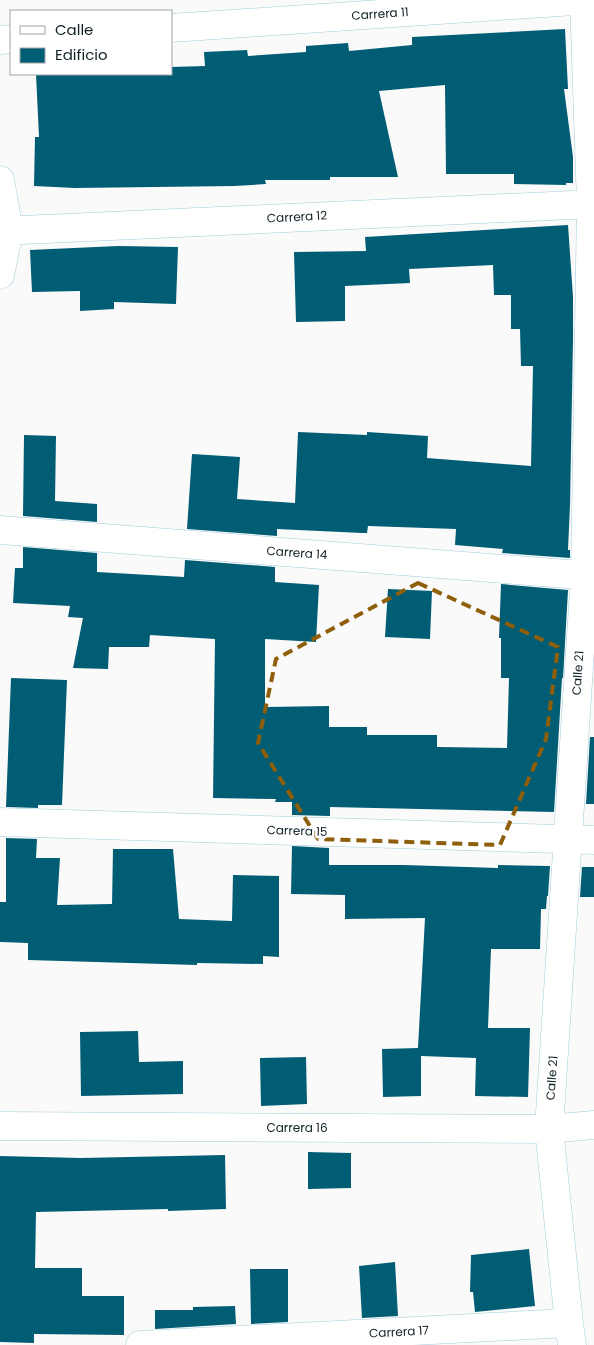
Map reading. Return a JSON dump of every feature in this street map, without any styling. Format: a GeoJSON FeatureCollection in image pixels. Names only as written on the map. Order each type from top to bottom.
{"type":"FeatureCollection","features":[{"type":"Feature","properties":{"kind":"street","name":"Calle 21"},"geometry":{"type":"LineString","coordinates":[[570,1334],[548,1129],[567,840],[590,576],[592,204],[584,0]]}},
{"type":"Feature","properties":{"kind":"street","name":"Carrera 11"},"geometry":{"type":"LineString","coordinates":[[172,28],[589,0]]}},
{"type":"Feature","properties":{"kind":"street"},"geometry":{"type":"LineString","coordinates":[[0,180],[5,231],[0,275]]}},
{"type":"Feature","properties":{"kind":"street","name":"Carrera 12"},"geometry":{"type":"LineString","coordinates":[[5,231],[592,204]]}},
{"type":"Feature","properties":{"kind":"street","name":"Carrera 14"},"geometry":{"type":"LineString","coordinates":[[0,530],[590,576]]}},
{"type":"Feature","properties":{"kind":"street","name":"Carrera 15"},"geometry":{"type":"LineString","coordinates":[[0,822],[594,840]]}},
{"type":"Feature","properties":{"kind":"street","name":"Carrera 16"},"geometry":{"type":"LineString","coordinates":[[0,1126],[548,1129],[594,1125]]}},
{"type":"Feature","properties":{"kind":"street","name":"Carrera 17"},"geometry":{"type":"LineString","coordinates":[[140,1345],[570,1334]]}},
{"type":"Feature","properties":{"kind":"highlighted area"},"geometry":{"type":"Polygon","coordinates":[[[418,583],[558,647],[546,739],[500,845],[318,839],[258,743],[276,659],[418,583]]]}},
{"type":"Feature","properties":{"kind":"building"},"geometry":{"type":"Polygon","coordinates":[[[565,29],[568,89],[564,89],[573,157],[573,183],[566,183],[566,185],[514,184],[514,174],[446,174],[445,85],[379,91],[398,177],[330,177],[330,180],[265,180],[266,184],[234,186],[75,188],[34,186],[35,137],[39,137],[36,75],[172,75],[172,67],[205,66],[204,52],[247,50],[248,56],[306,52],[306,46],[348,43],[349,51],[412,45],[412,37],[565,29]]]}},
{"type":"Feature","properties":{"kind":"building"},"geometry":{"type":"Polygon","coordinates":[[[568,225],[573,297],[568,550],[570,550],[570,558],[502,553],[503,549],[455,545],[456,529],[368,526],[367,533],[362,533],[277,529],[277,536],[187,529],[192,454],[240,457],[237,499],[295,503],[298,432],[367,435],[367,432],[428,436],[427,458],[531,466],[533,366],[521,366],[520,329],[511,329],[511,295],[494,295],[493,265],[409,269],[410,283],[345,286],[345,321],[296,322],[294,252],[366,251],[365,237],[568,225]]]}},
{"type":"Feature","properties":{"kind":"building"},"geometry":{"type":"Polygon","coordinates":[[[118,246],[178,247],[176,304],[114,302],[114,309],[80,311],[80,291],[32,292],[30,250],[118,246]]]}},
{"type":"Feature","properties":{"kind":"building"},"geometry":{"type":"Polygon","coordinates":[[[24,435],[56,436],[55,501],[97,504],[97,522],[23,516],[24,435]]]}},
{"type":"Feature","properties":{"kind":"building"},"geometry":{"type":"Polygon","coordinates":[[[23,547],[97,553],[97,572],[184,577],[185,560],[275,567],[275,582],[319,585],[316,642],[265,639],[265,707],[329,706],[329,727],[367,727],[367,735],[437,735],[437,747],[507,748],[509,678],[501,678],[501,638],[499,638],[501,584],[568,590],[554,812],[330,807],[330,816],[292,815],[292,802],[275,802],[276,799],[213,798],[215,639],[150,635],[149,647],[109,647],[108,669],[73,668],[83,618],[68,617],[70,606],[13,603],[15,568],[23,568],[23,547]]]}},
{"type":"Feature","properties":{"kind":"building"},"geometry":{"type":"Polygon","coordinates":[[[388,589],[432,591],[430,639],[385,637],[388,589]]]}},
{"type":"Feature","properties":{"kind":"building"},"geometry":{"type":"Polygon","coordinates":[[[11,678],[67,680],[62,805],[38,805],[38,808],[6,807],[11,678]]]}},
{"type":"Feature","properties":{"kind":"building"},"geometry":{"type":"Polygon","coordinates":[[[590,737],[594,737],[594,804],[586,804],[590,737]]]}},
{"type":"Feature","properties":{"kind":"building"},"geometry":{"type":"Polygon","coordinates":[[[6,838],[37,839],[36,858],[60,858],[57,905],[112,904],[113,849],[173,849],[179,919],[232,921],[233,875],[279,876],[279,957],[263,956],[263,964],[197,963],[197,965],[28,960],[28,943],[0,942],[0,902],[6,902],[6,838]]]}},
{"type":"Feature","properties":{"kind":"building"},"geometry":{"type":"Polygon","coordinates":[[[292,846],[329,848],[329,865],[498,868],[498,865],[550,866],[546,909],[541,909],[540,949],[491,949],[488,1028],[530,1028],[528,1097],[475,1096],[476,1058],[421,1056],[421,1096],[383,1097],[382,1049],[418,1048],[425,918],[345,919],[345,895],[291,894],[292,846]]]}},
{"type":"Feature","properties":{"kind":"building"},"geometry":{"type":"Polygon","coordinates":[[[582,867],[594,867],[594,897],[580,897],[582,867]]]}},
{"type":"Feature","properties":{"kind":"building"},"geometry":{"type":"Polygon","coordinates":[[[138,1031],[139,1062],[183,1061],[183,1094],[81,1096],[80,1032],[138,1031]]]}},
{"type":"Feature","properties":{"kind":"building"},"geometry":{"type":"Polygon","coordinates":[[[306,1057],[307,1104],[261,1106],[260,1058],[306,1057]]]}},
{"type":"Feature","properties":{"kind":"building"},"geometry":{"type":"Polygon","coordinates":[[[308,1152],[351,1153],[351,1188],[308,1189],[308,1152]]]}},
{"type":"Feature","properties":{"kind":"building"},"geometry":{"type":"Polygon","coordinates":[[[225,1155],[226,1209],[36,1212],[35,1268],[82,1268],[82,1296],[124,1296],[124,1335],[34,1334],[34,1343],[0,1342],[0,1156],[81,1158],[225,1155]]]}},
{"type":"Feature","properties":{"kind":"building"},"geometry":{"type":"Polygon","coordinates":[[[529,1249],[535,1306],[475,1312],[473,1292],[470,1292],[471,1255],[529,1249]]]}},
{"type":"Feature","properties":{"kind":"building"},"geometry":{"type":"Polygon","coordinates":[[[395,1262],[398,1316],[362,1318],[359,1266],[395,1262]]]}},
{"type":"Feature","properties":{"kind":"building"},"geometry":{"type":"Polygon","coordinates":[[[250,1269],[288,1269],[288,1322],[251,1324],[250,1269]]]}},
{"type":"Feature","properties":{"kind":"building"},"geometry":{"type":"Polygon","coordinates":[[[235,1306],[236,1324],[155,1329],[155,1310],[193,1310],[193,1307],[235,1306]]]}}]}
